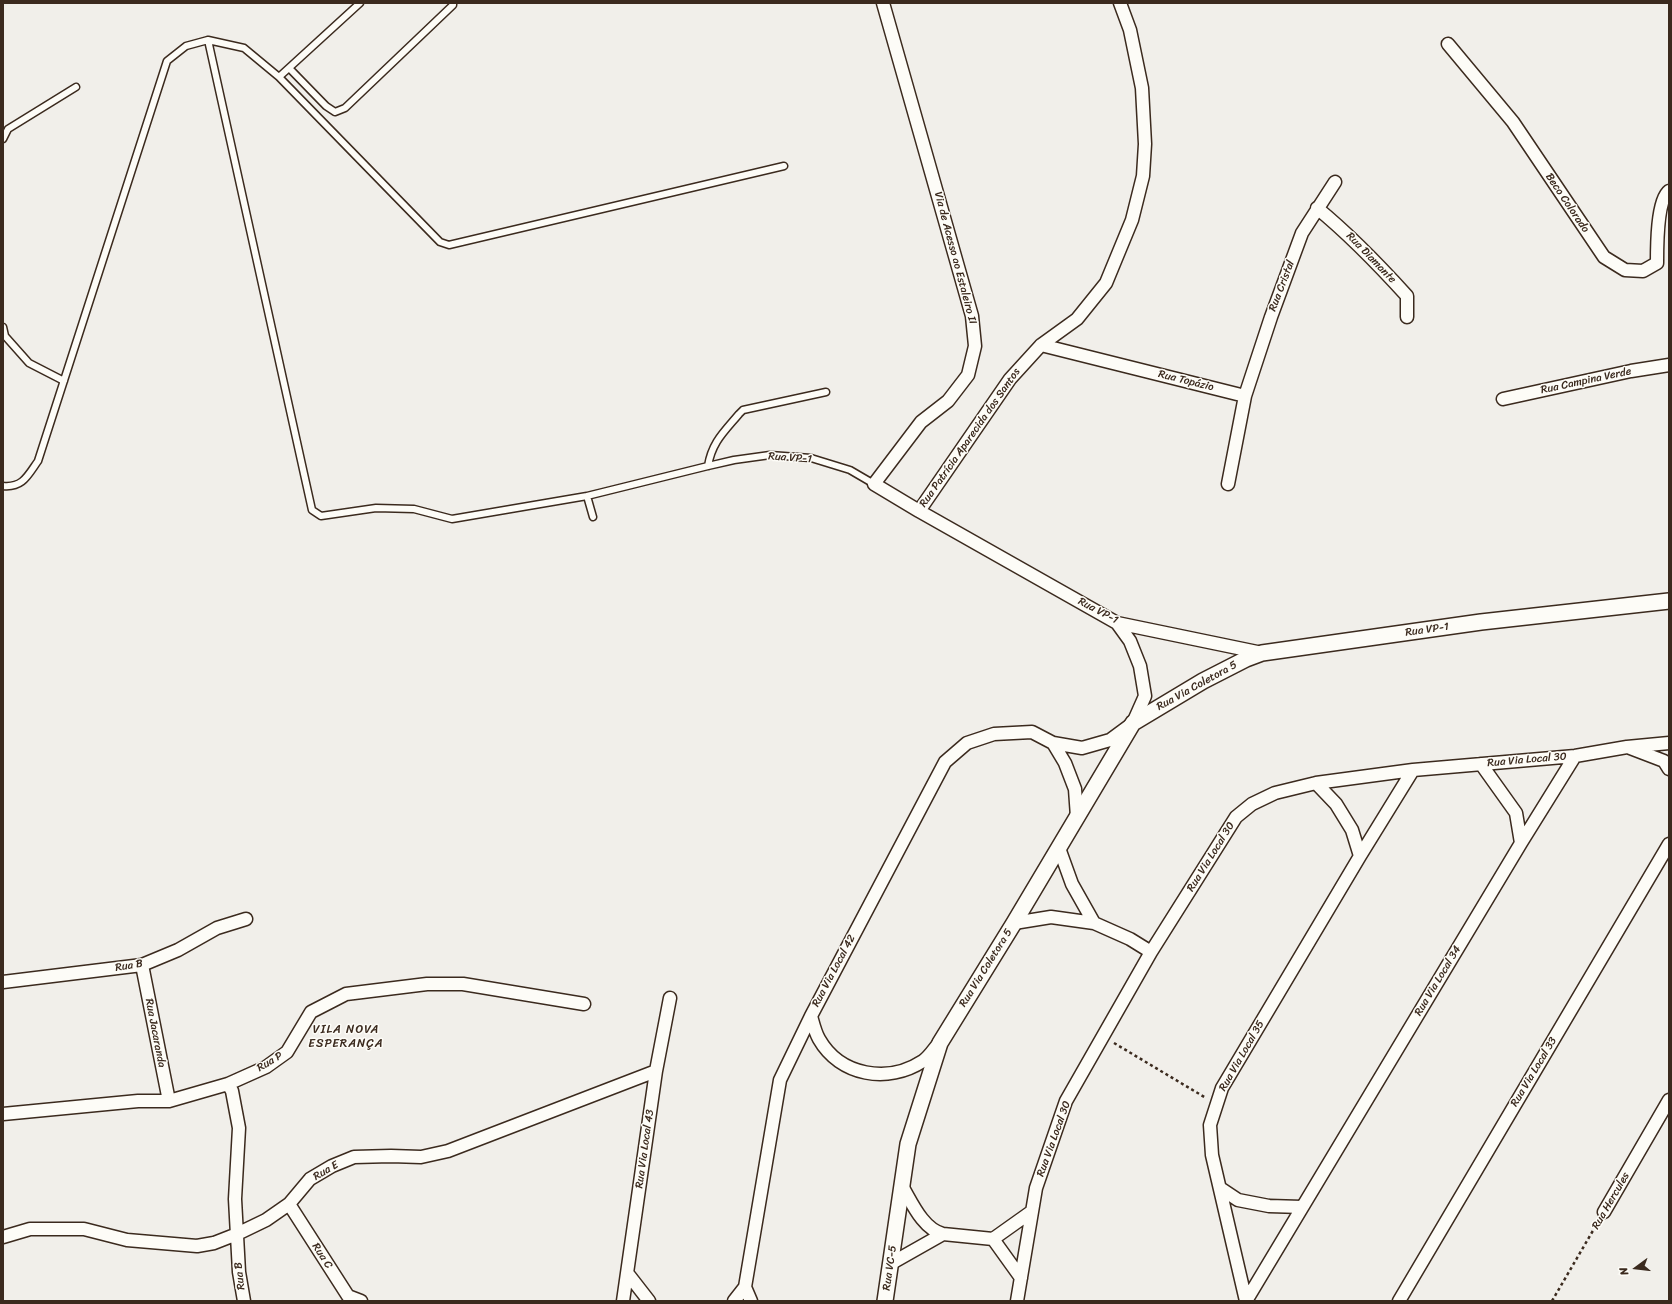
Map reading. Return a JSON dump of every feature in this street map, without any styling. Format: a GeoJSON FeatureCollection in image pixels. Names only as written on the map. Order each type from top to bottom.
{"type":"FeatureCollection","features":[{"type":"Feature","properties":{"kind":"street","name":"Via de Acesso ao Estaleiro II"},"geometry":{"type":"LineString","coordinates":[[874,484],[921,422],[948,401],[968,375],[975,346],[970,309],[883,3]]}},
{"type":"Feature","properties":{"kind":"street","name":"Rua Patrícia Aparecida dos Santos"},"geometry":{"type":"LineString","coordinates":[[918,511],[1010,379],[1041,345],[1077,319],[1106,283],[1132,220],[1144,176],[1145,144],[1142,88],[1130,30],[1120,3]]}},
{"type":"Feature","properties":{"kind":"street","name":"Beco Colorado"},"geometry":{"type":"LineString","coordinates":[[1448,44],[1513,122],[1604,257],[1625,270],[1643,271],[1657,263],[1661,206],[1667,192],[1669,191]]}},
{"type":"Feature","properties":{"kind":"street","name":"Rua Cristal"},"geometry":{"type":"LineString","coordinates":[[1245,396],[1271,317],[1300,240],[1317,208],[1335,182]]}},
{"type":"Feature","properties":{"kind":"street","name":"Rua Diamante"},"geometry":{"type":"LineString","coordinates":[[1317,208],[1373,258],[1407,296],[1407,317]]}},
{"type":"Feature","properties":{"kind":"street","name":"Rua Topázio"},"geometry":{"type":"LineString","coordinates":[[1041,345],[1245,396]]}},
{"type":"Feature","properties":{"kind":"street","name":"Rua Campina Verde"},"geometry":{"type":"LineString","coordinates":[[1503,399],[1631,371],[1669,365]]}},
{"type":"Feature","properties":{"kind":"street"},"geometry":{"type":"LineString","coordinates":[[1228,484],[1245,396]]}},
{"type":"Feature","properties":{"kind":"street","name":"Rua VP-1"},"geometry":{"type":"LineString","coordinates":[[874,484],[918,511],[1117,623],[1262,653],[1481,622],[1669,601]]}},
{"type":"Feature","properties":{"kind":"street","name":"Rua Via Coletora 5"},"geometry":{"type":"LineString","coordinates":[[894,1234],[908,1144],[940,1043],[1077,818],[1133,723],[1145,696],[1140,666],[1130,641],[1117,623]]}},
{"type":"Feature","properties":{"kind":"street","name":"Rua Via Coletora 5"},"geometry":{"type":"LineString","coordinates":[[1133,723],[1204,681],[1246,659],[1262,653]]}},
{"type":"Feature","properties":{"kind":"street"},"geometry":{"type":"LineString","coordinates":[[1053,743],[1082,748],[1110,740],[1133,723]]}},
{"type":"Feature","properties":{"kind":"street","name":"Rua Via Local 42"},"geometry":{"type":"LineString","coordinates":[[734,1301],[745,1287],[780,1080],[811,1016],[945,762],[967,743],[994,734],[1032,732],[1053,743]]}},
{"type":"Feature","properties":{"kind":"street"},"geometry":{"type":"LineString","coordinates":[[1053,743],[1065,763],[1075,789],[1077,818]]}},
{"type":"Feature","properties":{"kind":"street","name":"Rua Via Local 30"},"geometry":{"type":"LineString","coordinates":[[1017,1301],[1036,1188],[1066,1101],[1151,952],[1236,817],[1252,804],[1275,793],[1316,783],[1413,770],[1575,756],[1627,747],[1669,743]]}},
{"type":"Feature","properties":{"kind":"street"},"geometry":{"type":"LineString","coordinates":[[1627,747],[1664,761],[1669,769]]}},
{"type":"Feature","properties":{"kind":"street","name":"Rua Via Local 34"},"geometry":{"type":"LineString","coordinates":[[1246,1301],[1521,843],[1575,756]]}},
{"type":"Feature","properties":{"kind":"street"},"geometry":{"type":"LineString","coordinates":[[1480,764],[1516,813],[1521,843]]}},
{"type":"Feature","properties":{"kind":"street","name":"Rua Via Local 35"},"geometry":{"type":"LineString","coordinates":[[1246,1301],[1212,1155],[1210,1124],[1216,1104],[1222,1088],[1413,770]]}},
{"type":"Feature","properties":{"kind":"street"},"geometry":{"type":"LineString","coordinates":[[1316,783],[1336,804],[1352,830],[1360,856]]}},
{"type":"Feature","properties":{"kind":"street","name":"Rua Via Local 33"},"geometry":{"type":"LineString","coordinates":[[1399,1301],[1669,844]]}},
{"type":"Feature","properties":{"kind":"street"},"geometry":{"type":"LineString","coordinates":[[1058,848],[1072,884],[1094,923]]}},
{"type":"Feature","properties":{"kind":"street"},"geometry":{"type":"LineString","coordinates":[[1014,923],[1051,917],[1094,923],[1130,938],[1151,952]]}},
{"type":"Feature","properties":{"kind":"street","name":"Rua B"},"geometry":{"type":"LineString","coordinates":[[3,982],[142,965],[178,950],[217,928],[246,919]]}},
{"type":"Feature","properties":{"kind":"street","name":"Rua Jacaranda"},"geometry":{"type":"LineString","coordinates":[[142,965],[169,1101]]}},
{"type":"Feature","properties":{"kind":"street","name":"Rua P"},"geometry":{"type":"LineString","coordinates":[[3,1114],[138,1101],[169,1101],[228,1084],[266,1067],[287,1052],[311,1012],[346,994],[427,984],[463,984],[584,1004]]}},
{"type":"Feature","properties":{"kind":"street","name":"Rua Via Local 43"},"geometry":{"type":"LineString","coordinates":[[623,1301],[656,1071],[670,998]]}},
{"type":"Feature","properties":{"kind":"street"},"geometry":{"type":"LineString","coordinates":[[811,1016],[819,1039],[834,1058],[855,1070],[878,1075],[902,1072],[924,1061],[940,1043]]}},
{"type":"Feature","properties":{"kind":"street","name":"Rua E"},"geometry":{"type":"LineString","coordinates":[[3,1237],[30,1229],[84,1229],[127,1240],[197,1246],[214,1244],[266,1220],[289,1204],[310,1180],[332,1166],[354,1157],[421,1157],[448,1151],[656,1071]]}},
{"type":"Feature","properties":{"kind":"street","name":"Rua B"},"geometry":{"type":"LineString","coordinates":[[228,1084],[232,1091],[239,1128],[235,1199],[238,1272],[244,1301]]}},
{"type":"Feature","properties":{"kind":"street","name":"Rua Hercules"},"geometry":{"type":"LineString","coordinates":[[1604,1212],[1669,1100]]}},
{"type":"Feature","properties":{"kind":"street"},"geometry":{"type":"LineString","coordinates":[[902,1186],[919,1215],[936,1232],[943,1234],[993,1239],[1031,1212]]}},
{"type":"Feature","properties":{"kind":"street"},"geometry":{"type":"LineString","coordinates":[[1220,1188],[1238,1200],[1269,1206],[1302,1207]]}},
{"type":"Feature","properties":{"kind":"street","name":"Rua C"},"geometry":{"type":"LineString","coordinates":[[289,1204],[348,1296],[362,1301]]}},
{"type":"Feature","properties":{"kind":"street","name":"Rua VC-5"},"geometry":{"type":"LineString","coordinates":[[885,1301],[894,1234]]}},
{"type":"Feature","properties":{"kind":"street"},"geometry":{"type":"LineString","coordinates":[[890,1264],[943,1234]]}},
{"type":"Feature","properties":{"kind":"street"},"geometry":{"type":"LineString","coordinates":[[993,1239],[1021,1278]]}},
{"type":"Feature","properties":{"kind":"street"},"geometry":{"type":"LineString","coordinates":[[628,1274],[649,1301]]}},
{"type":"Feature","properties":{"kind":"street"},"geometry":{"type":"LineString","coordinates":[[745,1287],[751,1301]]}},
{"type":"Feature","properties":{"kind":"lane"},"geometry":{"type":"LineString","coordinates":[[279,77],[360,3]]}},
{"type":"Feature","properties":{"kind":"lane"},"geometry":{"type":"LineString","coordinates":[[289,68],[326,106],[335,112],[345,108],[453,5],[453,3]]}},
{"type":"Feature","properties":{"kind":"lane"},"geometry":{"type":"LineString","coordinates":[[3,486],[12,487],[24,481],[38,461],[167,61],[186,46],[208,40],[244,48],[279,77],[440,242],[449,245],[784,166]]}},
{"type":"Feature","properties":{"kind":"lane","name":"Rua VP-1"},"geometry":{"type":"LineString","coordinates":[[208,40],[312,510],[321,516],[376,508],[414,509],[452,519],[587,496],[734,460],[770,455],[811,458],[850,470],[874,484]]}},
{"type":"Feature","properties":{"kind":"lane"},"geometry":{"type":"LineString","coordinates":[[3,139],[8,129],[76,87]]}},
{"type":"Feature","properties":{"kind":"lane"},"geometry":{"type":"LineString","coordinates":[[3,327],[5,336],[29,363],[64,381]]}},
{"type":"Feature","properties":{"kind":"lane"},"geometry":{"type":"LineString","coordinates":[[708,466],[710,452],[713,445],[743,410],[826,392]]}},
{"type":"Feature","properties":{"kind":"lane"},"geometry":{"type":"LineString","coordinates":[[587,496],[592,517]]}},
{"type":"Feature","properties":{"kind":"path"},"geometry":{"type":"LineString","coordinates":[[1103,1037],[1216,1104]]}},
{"type":"Feature","properties":{"kind":"path","name":"Rua Hercules"},"geometry":{"type":"LineString","coordinates":[[1552,1301],[1604,1212]]}},
{"type":"Feature","properties":{"kind":"district","name":"VILA NOVA ESPERANÇA"},"geometry":{"type":"Point","coordinates":[346,1037]}}]}
